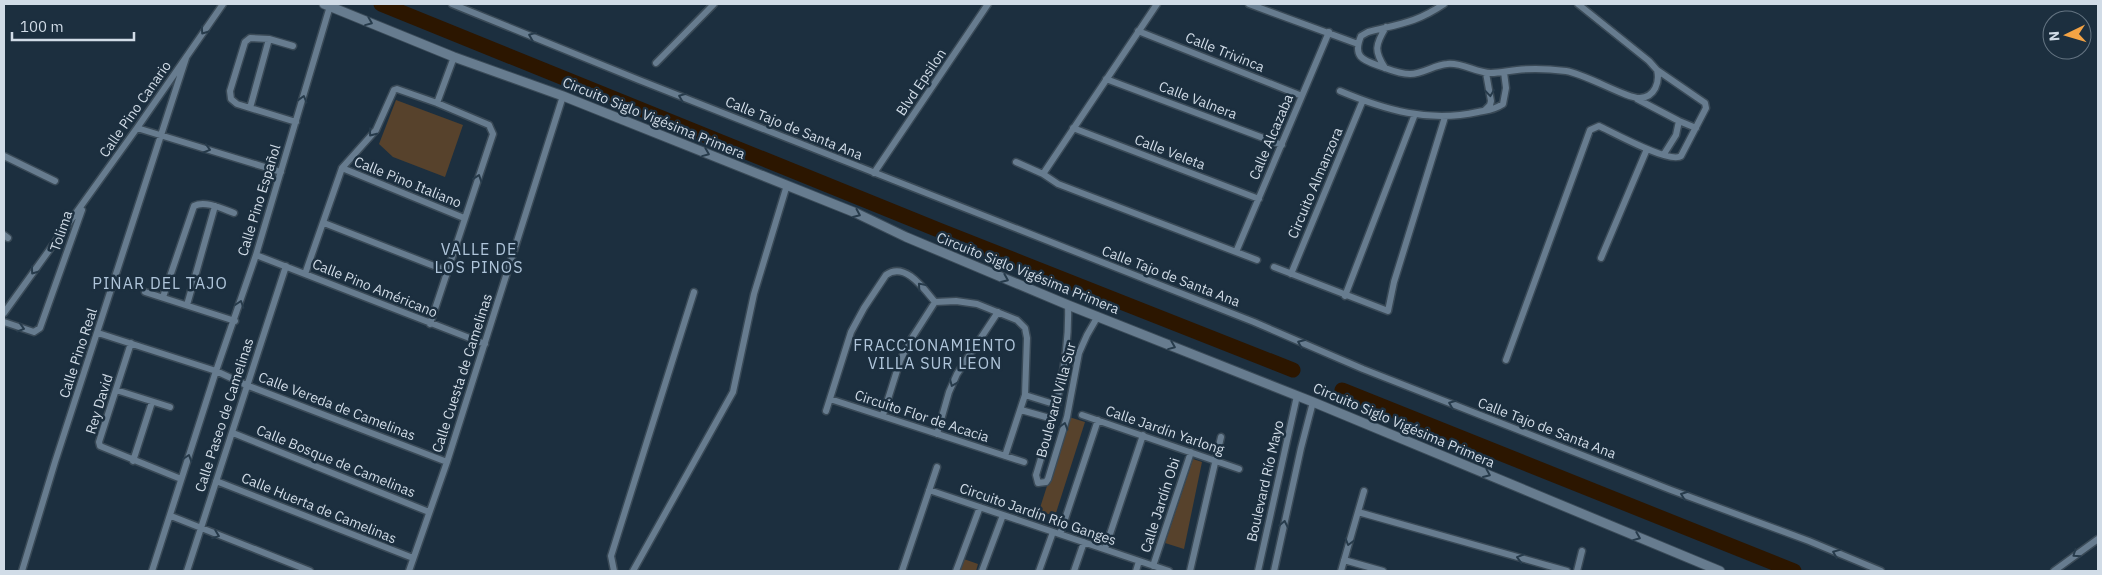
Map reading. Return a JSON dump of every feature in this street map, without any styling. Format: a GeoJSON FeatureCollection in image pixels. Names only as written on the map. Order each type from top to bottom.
{"type":"FeatureCollection","features":[{"type":"Feature","properties":{"kind":"main road","name":"Circuito Siglo Vigésima Primera"},"geometry":{"type":"LineString","coordinates":[[327,5],[454,57],[563,96],[856,213],[906,237],[1068,305],[1313,402],[1720,571]]}},
{"type":"Feature","properties":{"kind":"street","name":"Calle Pino Canario"},"geometry":{"type":"LineString","coordinates":[[84,204],[223,4]]}},
{"type":"Feature","properties":{"kind":"street","name":"Calle Tajo de Santa Ana"},"geometry":{"type":"LineString","coordinates":[[452,4],[874,173],[1254,322],[1363,369],[1517,430],[1809,541],[1881,571]]}},
{"type":"Feature","properties":{"kind":"street"},"geometry":{"type":"LineString","coordinates":[[656,62],[714,4]]}},
{"type":"Feature","properties":{"kind":"street","name":"Blvd Epsilon"},"geometry":{"type":"LineString","coordinates":[[874,173],[988,4]]}},
{"type":"Feature","properties":{"kind":"street"},"geometry":{"type":"LineString","coordinates":[[1043,174],[1157,4]]}},
{"type":"Feature","properties":{"kind":"street"},"geometry":{"type":"LineString","coordinates":[[1249,4],[1358,44]]}},
{"type":"Feature","properties":{"kind":"street"},"geometry":{"type":"LineString","coordinates":[[1444,4],[1415,21],[1368,32],[1361,36],[1357,49],[1360,57],[1365,61],[1411,74],[1446,64],[1466,66],[1486,72],[1544,69],[1567,71],[1592,79],[1637,98],[1678,121],[1696,128]]}},
{"type":"Feature","properties":{"kind":"street"},"geometry":{"type":"LineString","coordinates":[[1506,360],[1590,130],[1599,126],[1647,149],[1675,158],[1682,156],[1706,108],[1705,103],[1657,70],[1649,61],[1578,4]]}},
{"type":"Feature","properties":{"kind":"street","name":"Calle Pino Español"},"geometry":{"type":"LineString","coordinates":[[152,571],[282,172],[327,5]]}},
{"type":"Feature","properties":{"kind":"street"},"geometry":{"type":"LineString","coordinates":[[1386,28],[1378,40],[1376,48],[1378,56],[1386,68]]}},
{"type":"Feature","properties":{"kind":"street","name":"Calle Trivinca"},"geometry":{"type":"LineString","coordinates":[[1138,31],[1302,96]]}},
{"type":"Feature","properties":{"kind":"street","name":"Calle Alcazaba"},"geometry":{"type":"LineString","coordinates":[[1236,252],[1329,32]]}},
{"type":"Feature","properties":{"kind":"street"},"geometry":{"type":"LineString","coordinates":[[293,46],[269,39],[250,38],[245,42],[230,91],[231,98],[237,104],[296,122]]}},
{"type":"Feature","properties":{"kind":"street"},"geometry":{"type":"LineString","coordinates":[[250,108],[269,39]]}},
{"type":"Feature","properties":{"kind":"street"},"geometry":{"type":"LineString","coordinates":[[437,103],[454,57]]}},
{"type":"Feature","properties":{"kind":"street","name":"Calle Pino Real"},"geometry":{"type":"LineString","coordinates":[[22,571],[55,462],[186,58]]}},
{"type":"Feature","properties":{"kind":"street"},"geometry":{"type":"LineString","coordinates":[[1637,98],[1646,97],[1651,94],[1658,84],[1657,70]]}},
{"type":"Feature","properties":{"kind":"street"},"geometry":{"type":"LineString","coordinates":[[1484,111],[1487,110],[1491,101],[1486,72]]}},
{"type":"Feature","properties":{"kind":"street"},"geometry":{"type":"LineString","coordinates":[[1340,91],[1363,100],[1416,114],[1456,117],[1494,110],[1503,104],[1505,100],[1504,72]]}},
{"type":"Feature","properties":{"kind":"street","name":"Calle Valnera"},"geometry":{"type":"LineString","coordinates":[[1106,79],[1282,145]]}},
{"type":"Feature","properties":{"kind":"street"},"geometry":{"type":"LineString","coordinates":[[305,274],[342,168],[376,130],[394,90],[398,89],[437,103],[489,125],[492,128],[493,134],[430,324]]}},
{"type":"Feature","properties":{"kind":"street","name":"Calle Cuesta de Camelinas"},"geometry":{"type":"LineString","coordinates":[[409,571],[447,462],[563,96]]}},
{"type":"Feature","properties":{"kind":"street","name":"Circuito Almanzora"},"geometry":{"type":"LineString","coordinates":[[1291,274],[1363,100]]}},
{"type":"Feature","properties":{"kind":"street"},"geometry":{"type":"LineString","coordinates":[[1345,296],[1416,114]]}},
{"type":"Feature","properties":{"kind":"street"},"geometry":{"type":"LineString","coordinates":[[1274,267],[1388,312],[1394,282],[1445,117]]}},
{"type":"Feature","properties":{"kind":"street"},"geometry":{"type":"LineString","coordinates":[[1664,154],[1676,135],[1678,121]]}},
{"type":"Feature","properties":{"kind":"street"},"geometry":{"type":"LineString","coordinates":[[137,128],[282,172]]}},
{"type":"Feature","properties":{"kind":"street","name":"Calle Veleta"},"geometry":{"type":"LineString","coordinates":[[1073,128],[1259,199]]}},
{"type":"Feature","properties":{"kind":"street"},"geometry":{"type":"LineString","coordinates":[[1602,258],[1647,149]]}},
{"type":"Feature","properties":{"kind":"street"},"geometry":{"type":"LineString","coordinates":[[4,156],[55,181]]}},
{"type":"Feature","properties":{"kind":"street"},"geometry":{"type":"LineString","coordinates":[[1016,162],[1043,174],[1058,184],[1257,260]]}},
{"type":"Feature","properties":{"kind":"street","name":"Calle Pino Italiano"},"geometry":{"type":"LineString","coordinates":[[342,168],[464,218]]}},
{"type":"Feature","properties":{"kind":"street"},"geometry":{"type":"LineString","coordinates":[[633,571],[733,392],[754,294],[787,185]]}},
{"type":"Feature","properties":{"kind":"street","name":"Tolima"},"geometry":{"type":"LineString","coordinates":[[4,313],[84,204]]}},
{"type":"Feature","properties":{"kind":"street","name":"Tolima"},"geometry":{"type":"LineString","coordinates":[[4,322],[34,332],[40,328],[84,204]]}},
{"type":"Feature","properties":{"kind":"street"},"geometry":{"type":"LineString","coordinates":[[163,297],[191,210],[197,204],[215,206],[234,213]]}},
{"type":"Feature","properties":{"kind":"street"},"geometry":{"type":"LineString","coordinates":[[187,305],[215,206]]}},
{"type":"Feature","properties":{"kind":"street"},"geometry":{"type":"LineString","coordinates":[[324,223],[447,271]]}},
{"type":"Feature","properties":{"kind":"street","name":"Calle Pino Américano"},"geometry":{"type":"LineString","coordinates":[[256,255],[484,344]]}},
{"type":"Feature","properties":{"kind":"street","name":"Calle Paseo de Camelinas"},"geometry":{"type":"LineString","coordinates":[[187,571],[286,266]]}},
{"type":"Feature","properties":{"kind":"street"},"geometry":{"type":"LineString","coordinates":[[826,411],[857,319],[880,282],[890,272],[900,271],[910,275],[935,302],[967,301],[1017,320],[1025,328],[1027,338],[1025,395],[1006,456]]}},
{"type":"Feature","properties":{"kind":"street"},"geometry":{"type":"LineString","coordinates":[[146,292],[235,321]]}},
{"type":"Feature","properties":{"kind":"street"},"geometry":{"type":"LineString","coordinates":[[614,571],[611,556],[694,292]]}},
{"type":"Feature","properties":{"kind":"street"},"geometry":{"type":"LineString","coordinates":[[882,416],[900,361],[935,302]]}},
{"type":"Feature","properties":{"kind":"street","name":"Boulevard Villa Sur"},"geometry":{"type":"LineString","coordinates":[[1068,305],[1067,351],[1057,405],[1036,475],[1036,480],[1042,483],[1048,479],[1067,417],[1079,353],[1098,316]]}},
{"type":"Feature","properties":{"kind":"street"},"geometry":{"type":"LineString","coordinates":[[937,434],[950,392],[958,374],[998,312]]}},
{"type":"Feature","properties":{"kind":"street","name":"Calle Vereda de Camelinas"},"geometry":{"type":"LineString","coordinates":[[98,333],[216,371],[246,385],[447,462]]}},
{"type":"Feature","properties":{"kind":"street","name":"Rey David"},"geometry":{"type":"LineString","coordinates":[[131,343],[99,442],[102,448],[181,479]]}},
{"type":"Feature","properties":{"kind":"street"},"geometry":{"type":"LineString","coordinates":[[1067,351],[1079,353]]}},
{"type":"Feature","properties":{"kind":"street"},"geometry":{"type":"LineString","coordinates":[[116,390],[170,408]]}},
{"type":"Feature","properties":{"kind":"street"},"geometry":{"type":"LineString","coordinates":[[1025,395],[1057,405]]}},
{"type":"Feature","properties":{"kind":"street","name":"Boulevard Río Mayo"},"geometry":{"type":"LineString","coordinates":[[1258,571],[1297,396]]}},
{"type":"Feature","properties":{"kind":"street","name":"Circuito Flor de Acacia"},"geometry":{"type":"LineString","coordinates":[[830,399],[1024,462]]}},
{"type":"Feature","properties":{"kind":"street"},"geometry":{"type":"LineString","coordinates":[[133,461],[152,402]]}},
{"type":"Feature","properties":{"kind":"street","name":"Boulevard Río Mayo"},"geometry":{"type":"LineString","coordinates":[[1274,571],[1313,402]]}},
{"type":"Feature","properties":{"kind":"street"},"geometry":{"type":"LineString","coordinates":[[1020,410],[1053,419]]}},
{"type":"Feature","properties":{"kind":"street","name":"Calle Jardín Yarlong"},"geometry":{"type":"LineString","coordinates":[[1082,414],[1239,469]]}},
{"type":"Feature","properties":{"kind":"street"},"geometry":{"type":"LineString","coordinates":[[1039,571],[1057,533],[1098,420]]}},
{"type":"Feature","properties":{"kind":"street","name":"Calle Bosque de Camelinas"},"geometry":{"type":"LineString","coordinates":[[233,433],[429,512]]}},
{"type":"Feature","properties":{"kind":"street"},"geometry":{"type":"LineString","coordinates":[[1105,550],[1143,435]]}},
{"type":"Feature","properties":{"kind":"street"},"geometry":{"type":"LineString","coordinates":[[1190,571],[1221,437]]}},
{"type":"Feature","properties":{"kind":"street","name":"Calle Jardín Obi"},"geometry":{"type":"LineString","coordinates":[[1153,566],[1191,452]]}},
{"type":"Feature","properties":{"kind":"street"},"geometry":{"type":"LineString","coordinates":[[902,571],[937,468]]}},
{"type":"Feature","properties":{"kind":"street","name":"Calle Huerta de Camelinas"},"geometry":{"type":"LineString","coordinates":[[216,480],[413,558]]}},
{"type":"Feature","properties":{"kind":"street","name":"Circuito Jardín Río Ganges"},"geometry":{"type":"LineString","coordinates":[[929,490],[1169,571]]}},
{"type":"Feature","properties":{"kind":"street"},"geometry":{"type":"LineString","coordinates":[[1340,571],[1364,491]]}},
{"type":"Feature","properties":{"kind":"street"},"geometry":{"type":"LineString","coordinates":[[956,571],[980,507]]}},
{"type":"Feature","properties":{"kind":"street"},"geometry":{"type":"LineString","coordinates":[[1358,512],[1567,571]]}},
{"type":"Feature","properties":{"kind":"street"},"geometry":{"type":"LineString","coordinates":[[982,571],[1002,515]]}},
{"type":"Feature","properties":{"kind":"street"},"geometry":{"type":"LineString","coordinates":[[171,516],[310,571]]}},
{"type":"Feature","properties":{"kind":"street"},"geometry":{"type":"LineString","coordinates":[[2054,571],[2098,539]]}},
{"type":"Feature","properties":{"kind":"street"},"geometry":{"type":"LineString","coordinates":[[1074,571],[1084,542]]}},
{"type":"Feature","properties":{"kind":"street"},"geometry":{"type":"LineString","coordinates":[[1577,571],[1582,550]]}},
{"type":"Feature","properties":{"kind":"street"},"geometry":{"type":"LineString","coordinates":[[1344,560],[1383,571]]}},
{"type":"Feature","properties":{"kind":"street"},"geometry":{"type":"LineString","coordinates":[[1136,571],[1139,561]]}},
{"type":"Feature","properties":{"kind":"shaded area"},"geometry":{"type":"Polygon","coordinates":[[[396,100],[463,125],[445,177],[393,157],[379,144],[396,100]]]}},
{"type":"Feature","properties":{"kind":"shaded area"},"geometry":{"type":"Polygon","coordinates":[[[1069,417],[1085,422],[1055,516],[1039,511],[1069,417]]]}},
{"type":"Feature","properties":{"kind":"shaded area"},"geometry":{"type":"Polygon","coordinates":[[[1193,459],[1202,462],[1184,549],[1165,543],[1193,459]]]}},
{"type":"Feature","properties":{"kind":"shaded area"},"geometry":{"type":"Polygon","coordinates":[[[961,558],[978,564],[976,571],[956,571],[961,558]]]}},
{"type":"Feature","properties":{"kind":"waterway"},"geometry":{"type":"LineString","coordinates":[[381,4],[941,231],[1293,370]]}},
{"type":"Feature","properties":{"kind":"waterway"},"geometry":{"type":"LineString","coordinates":[[1342,390],[1794,571]]}},
{"type":"Feature","properties":{"kind":"district","name":"VALLE DE LOS PINOS"},"geometry":{"type":"Point","coordinates":[479,258]}},
{"type":"Feature","properties":{"kind":"district","name":"PINAR DEL TAJO"},"geometry":{"type":"Point","coordinates":[160,283]}},
{"type":"Feature","properties":{"kind":"district","name":"FRACCIONAMIENTO VILLA SUR LEON"},"geometry":{"type":"Point","coordinates":[935,354]}}]}
